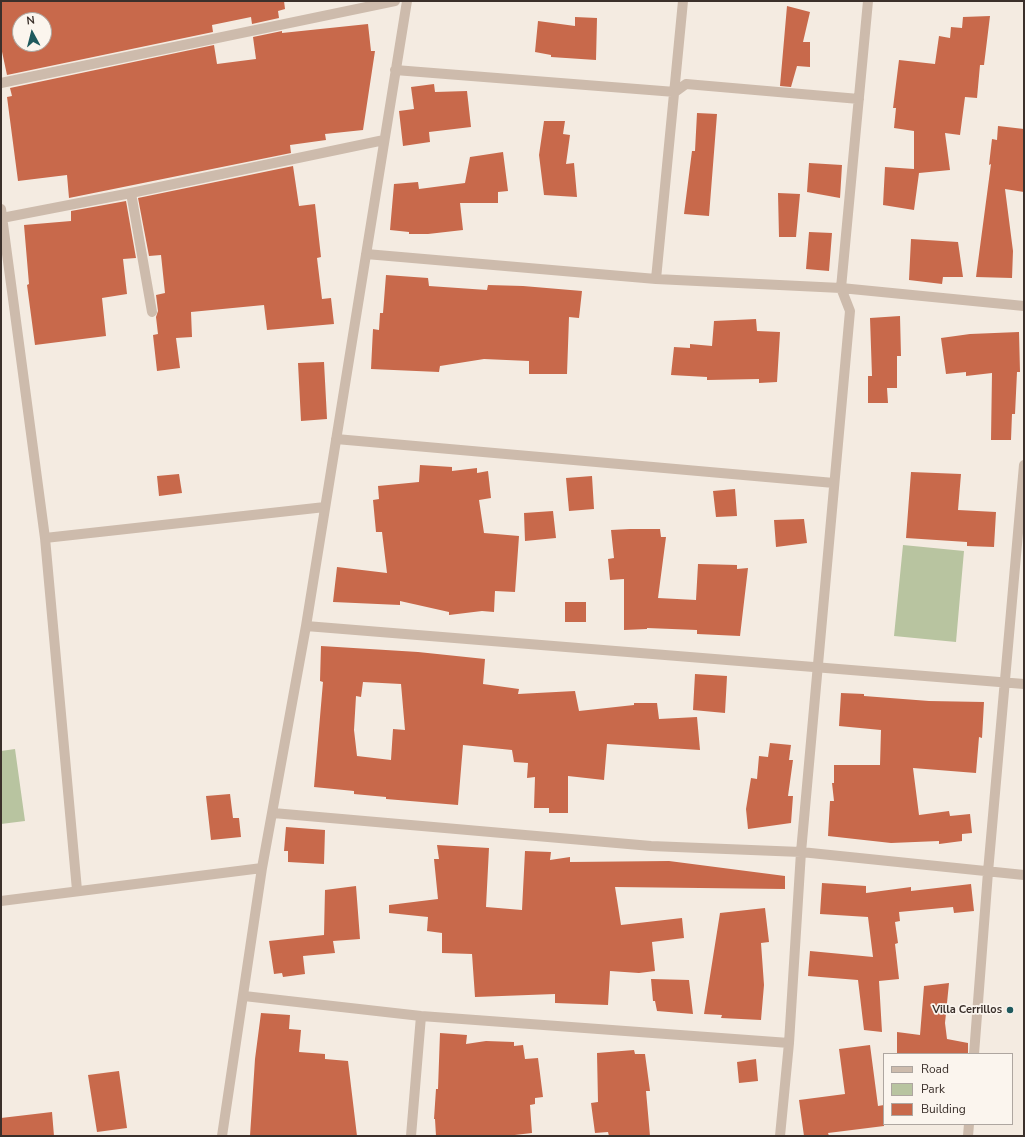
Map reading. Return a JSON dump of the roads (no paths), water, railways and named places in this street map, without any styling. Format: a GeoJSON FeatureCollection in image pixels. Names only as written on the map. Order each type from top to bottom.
{"type":"FeatureCollection","features":[{"type":"Feature","properties":{"kind":"street"},"geometry":{"type":"LineString","coordinates":[[1,83],[395,1]]}},
{"type":"Feature","properties":{"kind":"street"},"geometry":{"type":"LineString","coordinates":[[222,1136],[262,868],[306,626],[407,1]]}},
{"type":"Feature","properties":{"kind":"street"},"geometry":{"type":"LineString","coordinates":[[656,279],[684,1]]}},
{"type":"Feature","properties":{"kind":"street"},"geometry":{"type":"LineString","coordinates":[[780,1136],[789,1044],[802,852],[850,311],[841,288],[868,1]]}},
{"type":"Feature","properties":{"kind":"street"},"geometry":{"type":"LineString","coordinates":[[395,70],[675,92],[686,84],[859,99]]}},
{"type":"Feature","properties":{"kind":"street"},"geometry":{"type":"LineString","coordinates":[[77,890],[45,538],[2,214],[131,193],[384,140]]}},
{"type":"Feature","properties":{"kind":"street"},"geometry":{"type":"LineString","coordinates":[[131,193],[152,312]]}},
{"type":"Feature","properties":{"kind":"street"},"geometry":{"type":"LineString","coordinates":[[366,254],[656,279],[841,288],[1024,306]]}},
{"type":"Feature","properties":{"kind":"street"},"geometry":{"type":"LineString","coordinates":[[336,439],[834,483]]}},
{"type":"Feature","properties":{"kind":"street"},"geometry":{"type":"LineString","coordinates":[[974,1053],[1004,682],[1022,500],[1024,465]]}},
{"type":"Feature","properties":{"kind":"street"},"geometry":{"type":"LineString","coordinates":[[45,538],[325,507]]}},
{"type":"Feature","properties":{"kind":"street"},"geometry":{"type":"LineString","coordinates":[[306,626],[1024,684]]}},
{"type":"Feature","properties":{"kind":"street"},"geometry":{"type":"LineString","coordinates":[[273,812],[651,846],[802,852],[1024,875]]}},
{"type":"Feature","properties":{"kind":"street"},"geometry":{"type":"LineString","coordinates":[[1,901],[77,890],[262,868]]}},
{"type":"Feature","properties":{"kind":"street"},"geometry":{"type":"LineString","coordinates":[[244,996],[421,1016],[789,1044]]}},
{"type":"Feature","properties":{"kind":"street"},"geometry":{"type":"LineString","coordinates":[[411,1136],[421,1016]]}},
{"type":"Feature","properties":{"kind":"street"},"geometry":{"type":"LineString","coordinates":[[968,1136],[969,1125]]}},
{"type":"Feature","properties":{"kind":"place","name":"Villa Cerrillos"},"geometry":{"type":"Point","coordinates":[1010,1010]}}]}
